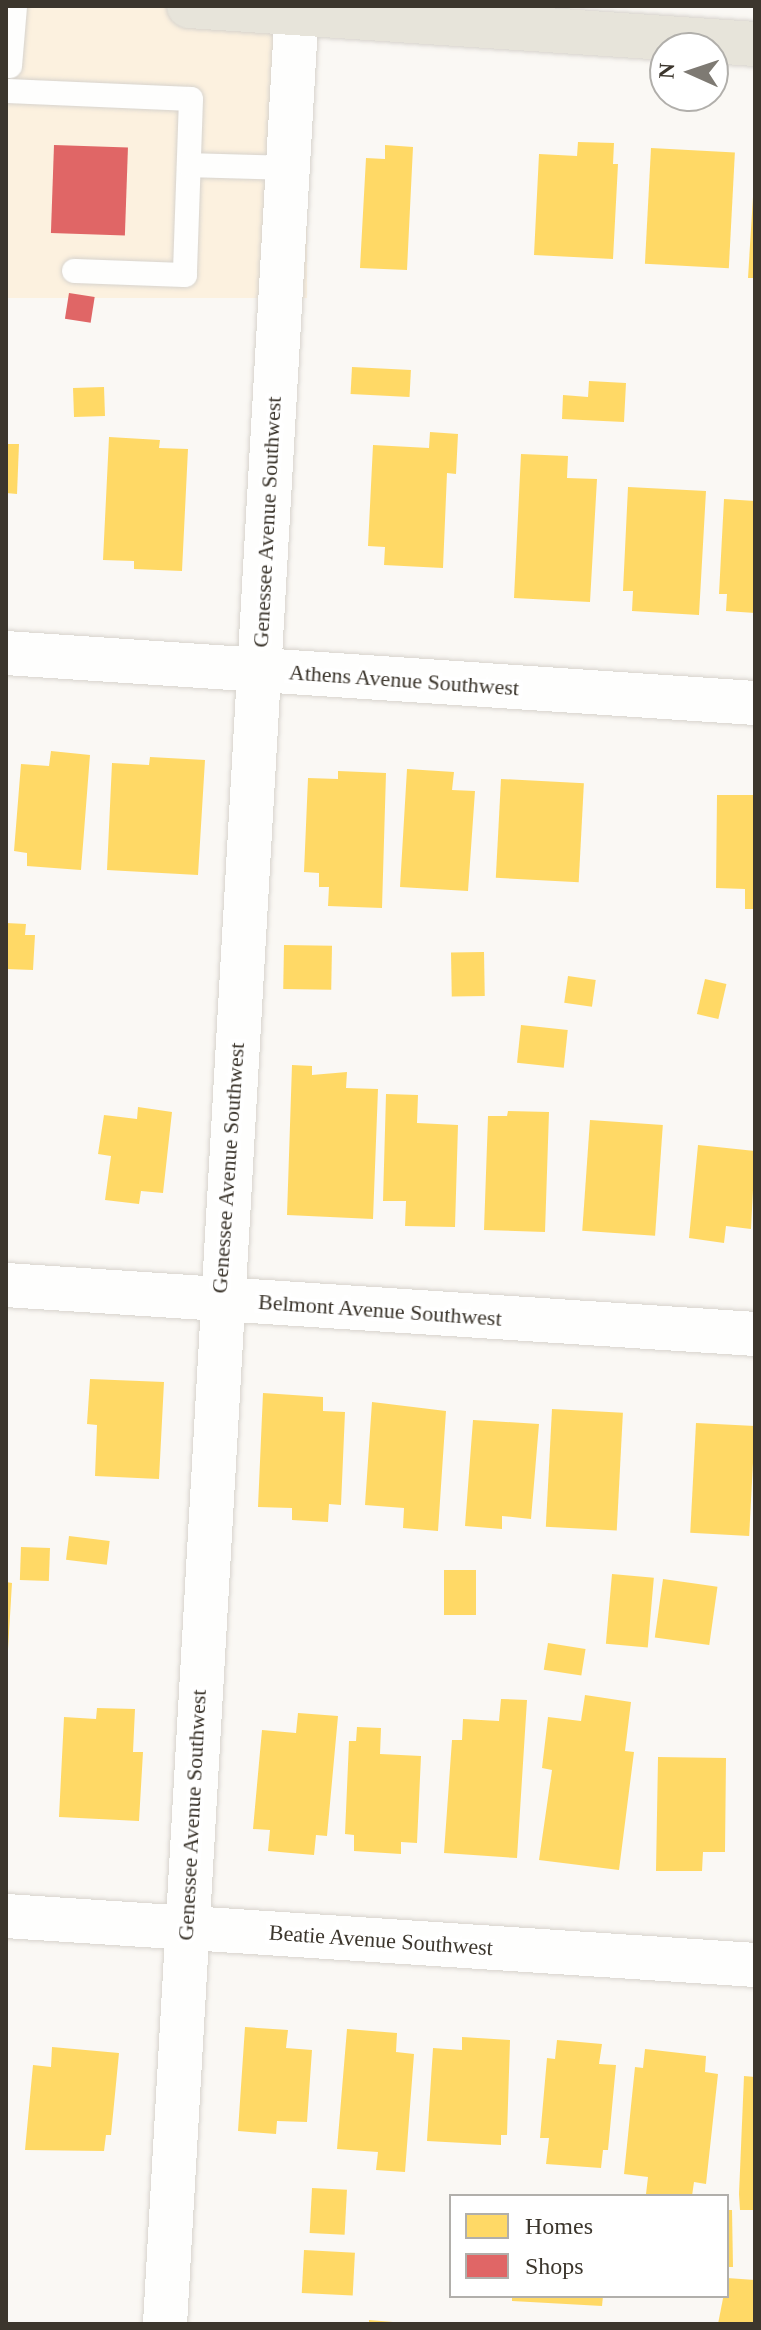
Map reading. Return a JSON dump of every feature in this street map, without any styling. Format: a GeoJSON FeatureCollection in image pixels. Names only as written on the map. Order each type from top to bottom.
{"type":"FeatureCollection","features":[{"type":"Feature","properties":{"kind":"main road"},"geometry":{"type":"LineString","coordinates":[[189,6],[297,10],[755,44]]}},
{"type":"Feature","properties":{"kind":"street","name":"Genessee Avenue Southwest"},"geometry":{"type":"LineString","coordinates":[[165,2324],[220,1299],[297,10]]}},
{"type":"Feature","properties":{"kind":"street","name":"Athens Avenue Southwest"},"geometry":{"type":"LineString","coordinates":[[6,653],[755,703]]}},
{"type":"Feature","properties":{"kind":"street","name":"Belmont Avenue Southwest"},"geometry":{"type":"LineString","coordinates":[[6,1285],[755,1334]]}},
{"type":"Feature","properties":{"kind":"street","name":"Beatie Avenue Southwest"},"geometry":{"type":"LineString","coordinates":[[6,1916],[755,1965]]}},
{"type":"Feature","properties":{"kind":"lane"},"geometry":{"type":"LineString","coordinates":[[15,6],[9,78],[191,99],[185,275],[74,271]]}},
{"type":"Feature","properties":{"kind":"lane"},"geometry":{"type":"LineString","coordinates":[[189,165],[288,168]]}},
{"type":"Feature","properties":{"kind":"shaded area"},"geometry":{"type":"Polygon","coordinates":[[[6,6],[307,6],[307,298],[6,298],[6,6]]]}},
{"type":"Feature","properties":{"kind":"building: Homes"},"geometry":{"type":"Polygon","coordinates":[[[578,142],[614,143],[613,164],[618,164],[613,259],[534,255],[539,154],[577,156],[578,142]]]}},
{"type":"Feature","properties":{"kind":"building: Homes"},"geometry":{"type":"Polygon","coordinates":[[[385,145],[413,147],[407,270],[360,268],[366,158],[385,159],[385,145]]]}},
{"type":"Feature","properties":{"kind":"building: Homes"},"geometry":{"type":"Polygon","coordinates":[[[651,148],[735,152],[729,268],[645,264],[651,148]]]}},
{"type":"Feature","properties":{"kind":"building: Homes"},"geometry":{"type":"Polygon","coordinates":[[[753,197],[755,278],[748,278],[753,197]]]}},
{"type":"Feature","properties":{"kind":"building: Homes"},"geometry":{"type":"Polygon","coordinates":[[[352,367],[411,370],[410,397],[351,394],[352,367]]]}},
{"type":"Feature","properties":{"kind":"building: Homes"},"geometry":{"type":"Polygon","coordinates":[[[589,381],[626,383],[624,422],[562,419],[563,395],[588,397],[589,381]]]}},
{"type":"Feature","properties":{"kind":"building: Homes"},"geometry":{"type":"Polygon","coordinates":[[[104,387],[105,416],[74,417],[73,388],[104,387]]]}},
{"type":"Feature","properties":{"kind":"building: Homes"},"geometry":{"type":"Polygon","coordinates":[[[430,432],[458,434],[456,474],[447,473],[443,568],[384,565],[385,547],[368,546],[373,445],[429,448],[430,432]]]}},
{"type":"Feature","properties":{"kind":"building: Homes"},"geometry":{"type":"Polygon","coordinates":[[[109,437],[160,440],[159,448],[188,449],[182,571],[134,569],[134,561],[103,560],[109,437]]]}},
{"type":"Feature","properties":{"kind":"building: Homes"},"geometry":{"type":"Polygon","coordinates":[[[6,444],[19,444],[17,494],[6,493],[6,444]]]}},
{"type":"Feature","properties":{"kind":"building: Homes"},"geometry":{"type":"Polygon","coordinates":[[[521,454],[568,456],[567,478],[597,479],[590,602],[514,598],[521,454]]]}},
{"type":"Feature","properties":{"kind":"building: Homes"},"geometry":{"type":"Polygon","coordinates":[[[628,487],[706,491],[699,615],[632,611],[633,591],[623,591],[628,487]]]}},
{"type":"Feature","properties":{"kind":"building: Homes"},"geometry":{"type":"Polygon","coordinates":[[[724,499],[755,501],[755,613],[726,611],[727,594],[719,594],[724,499]]]}},
{"type":"Feature","properties":{"kind":"building: Homes"},"geometry":{"type":"Polygon","coordinates":[[[51,751],[90,755],[81,870],[27,866],[27,853],[14,851],[21,764],[49,766],[51,751]]]}},
{"type":"Feature","properties":{"kind":"building: Homes"},"geometry":{"type":"Polygon","coordinates":[[[150,757],[205,760],[198,875],[107,870],[112,763],[149,765],[150,757]]]}},
{"type":"Feature","properties":{"kind":"building: Homes"},"geometry":{"type":"Polygon","coordinates":[[[407,769],[454,772],[452,790],[475,791],[468,891],[400,887],[407,769]]]}},
{"type":"Feature","properties":{"kind":"building: Homes"},"geometry":{"type":"Polygon","coordinates":[[[338,771],[386,773],[382,908],[328,906],[329,887],[319,887],[319,873],[304,872],[308,778],[338,779],[338,771]]]}},
{"type":"Feature","properties":{"kind":"building: Homes"},"geometry":{"type":"Polygon","coordinates":[[[501,779],[584,783],[579,882],[496,878],[501,779]]]}},
{"type":"Feature","properties":{"kind":"building: Homes"},"geometry":{"type":"Polygon","coordinates":[[[717,795],[755,795],[755,909],[745,909],[745,889],[716,888],[717,795]]]}},
{"type":"Feature","properties":{"kind":"building: Homes"},"geometry":{"type":"Polygon","coordinates":[[[6,923],[26,924],[25,935],[35,935],[33,970],[6,969],[6,923]]]}},
{"type":"Feature","properties":{"kind":"building: Homes"},"geometry":{"type":"Polygon","coordinates":[[[284,945],[332,946],[331,990],[283,989],[284,945]]]}},
{"type":"Feature","properties":{"kind":"building: Homes"},"geometry":{"type":"Polygon","coordinates":[[[484,952],[485,996],[452,997],[451,953],[484,952]]]}},
{"type":"Feature","properties":{"kind":"building: Homes"},"geometry":{"type":"Polygon","coordinates":[[[568,976],[596,980],[592,1007],[564,1003],[568,976]]]}},
{"type":"Feature","properties":{"kind":"building: Homes"},"geometry":{"type":"Polygon","coordinates":[[[705,979],[726,984],[718,1019],[697,1014],[705,979]]]}},
{"type":"Feature","properties":{"kind":"building: Homes"},"geometry":{"type":"Polygon","coordinates":[[[521,1025],[568,1030],[564,1068],[517,1063],[521,1025]]]}},
{"type":"Feature","properties":{"kind":"building: Homes"},"geometry":{"type":"Polygon","coordinates":[[[292,1065],[312,1066],[312,1075],[347,1072],[346,1088],[378,1089],[373,1219],[287,1215],[292,1065]]]}},
{"type":"Feature","properties":{"kind":"building: Homes"},"geometry":{"type":"Polygon","coordinates":[[[386,1094],[418,1095],[417,1123],[458,1125],[455,1227],[405,1226],[406,1201],[383,1201],[386,1094]]]}},
{"type":"Feature","properties":{"kind":"building: Homes"},"geometry":{"type":"Polygon","coordinates":[[[138,1107],[172,1112],[163,1193],[141,1191],[139,1204],[105,1200],[111,1156],[98,1154],[104,1115],[137,1119],[138,1107]]]}},
{"type":"Feature","properties":{"kind":"building: Homes"},"geometry":{"type":"Polygon","coordinates":[[[508,1111],[549,1112],[545,1232],[484,1230],[488,1116],[507,1116],[508,1111]]]}},
{"type":"Feature","properties":{"kind":"building: Homes"},"geometry":{"type":"Polygon","coordinates":[[[590,1120],[663,1125],[655,1236],[582,1231],[590,1120]]]}},
{"type":"Feature","properties":{"kind":"building: Homes"},"geometry":{"type":"Polygon","coordinates":[[[698,1145],[755,1151],[751,1229],[726,1226],[724,1243],[689,1238],[698,1145]]]}},
{"type":"Feature","properties":{"kind":"building: Homes"},"geometry":{"type":"Polygon","coordinates":[[[90,1379],[164,1382],[159,1479],[95,1476],[97,1425],[87,1424],[90,1379]]]}},
{"type":"Feature","properties":{"kind":"building: Homes"},"geometry":{"type":"Polygon","coordinates":[[[263,1393],[323,1397],[323,1411],[345,1412],[341,1505],[329,1504],[328,1522],[292,1520],[292,1508],[258,1507],[263,1393]]]}},
{"type":"Feature","properties":{"kind":"building: Homes"},"geometry":{"type":"Polygon","coordinates":[[[372,1402],[446,1411],[438,1531],[403,1528],[404,1508],[365,1505],[372,1402]]]}},
{"type":"Feature","properties":{"kind":"building: Homes"},"geometry":{"type":"Polygon","coordinates":[[[552,1409],[623,1413],[617,1531],[546,1527],[552,1409]]]}},
{"type":"Feature","properties":{"kind":"building: Homes"},"geometry":{"type":"Polygon","coordinates":[[[473,1420],[539,1424],[531,1519],[502,1516],[502,1529],[465,1526],[473,1420]]]}},
{"type":"Feature","properties":{"kind":"building: Homes"},"geometry":{"type":"Polygon","coordinates":[[[696,1423],[755,1426],[749,1536],[690,1533],[696,1423]]]}},
{"type":"Feature","properties":{"kind":"building: Homes"},"geometry":{"type":"Polygon","coordinates":[[[69,1536],[110,1541],[107,1565],[66,1560],[69,1536]]]}},
{"type":"Feature","properties":{"kind":"building: Homes"},"geometry":{"type":"Polygon","coordinates":[[[21,1547],[50,1548],[49,1581],[20,1580],[21,1547]]]}},
{"type":"Feature","properties":{"kind":"building: Homes"},"geometry":{"type":"Polygon","coordinates":[[[444,1570],[476,1570],[476,1615],[444,1615],[444,1570]]]}},
{"type":"Feature","properties":{"kind":"building: Homes"},"geometry":{"type":"Polygon","coordinates":[[[612,1574],[654,1578],[648,1647],[606,1644],[612,1574]]]}},
{"type":"Feature","properties":{"kind":"building: Homes"},"geometry":{"type":"Polygon","coordinates":[[[663,1579],[717,1587],[709,1645],[655,1637],[663,1579]]]}},
{"type":"Feature","properties":{"kind":"building: Homes"},"geometry":{"type":"Polygon","coordinates":[[[6,1582],[12,1583],[8,1649],[6,1649],[6,1582]]]}},
{"type":"Feature","properties":{"kind":"building: Homes"},"geometry":{"type":"Polygon","coordinates":[[[548,1643],[586,1649],[581,1676],[544,1670],[548,1643]]]}},
{"type":"Feature","properties":{"kind":"building: Homes"},"geometry":{"type":"Polygon","coordinates":[[[585,1695],[631,1702],[625,1751],[634,1752],[619,1870],[539,1860],[552,1770],[542,1768],[548,1717],[581,1721],[585,1695]]]}},
{"type":"Feature","properties":{"kind":"building: Homes"},"geometry":{"type":"Polygon","coordinates":[[[501,1699],[527,1700],[517,1858],[444,1853],[452,1740],[462,1740],[463,1719],[499,1721],[501,1699]]]}},
{"type":"Feature","properties":{"kind":"building: Homes"},"geometry":{"type":"Polygon","coordinates":[[[97,1708],[135,1709],[133,1752],[143,1752],[139,1821],[59,1817],[64,1717],[96,1719],[97,1708]]]}},
{"type":"Feature","properties":{"kind":"building: Homes"},"geometry":{"type":"Polygon","coordinates":[[[298,1713],[338,1716],[327,1836],[316,1835],[314,1855],[268,1851],[270,1830],[253,1829],[262,1730],[296,1733],[298,1713]]]}},
{"type":"Feature","properties":{"kind":"building: Homes"},"geometry":{"type":"Polygon","coordinates":[[[357,1727],[381,1728],[380,1754],[421,1756],[417,1843],[401,1842],[401,1854],[354,1851],[354,1835],[345,1834],[349,1741],[356,1741],[357,1727]]]}},
{"type":"Feature","properties":{"kind":"building: Homes"},"geometry":{"type":"Polygon","coordinates":[[[658,1757],[726,1758],[725,1852],[703,1852],[702,1871],[656,1871],[658,1757]]]}},
{"type":"Feature","properties":{"kind":"building: Homes"},"geometry":{"type":"Polygon","coordinates":[[[245,2027],[288,2030],[286,2048],[312,2050],[307,2122],[277,2121],[276,2134],[238,2131],[245,2027]]]}},
{"type":"Feature","properties":{"kind":"building: Homes"},"geometry":{"type":"Polygon","coordinates":[[[347,2029],[397,2033],[396,2052],[414,2054],[405,2172],[376,2170],[378,2152],[337,2149],[347,2029]]]}},
{"type":"Feature","properties":{"kind":"building: Homes"},"geometry":{"type":"Polygon","coordinates":[[[462,2037],[510,2040],[507,2135],[501,2135],[501,2145],[427,2141],[433,2048],[462,2050],[462,2037]]]}},
{"type":"Feature","properties":{"kind":"building: Homes"},"geometry":{"type":"Polygon","coordinates":[[[557,2040],[602,2044],[599,2064],[616,2065],[608,2150],[603,2150],[601,2168],[546,2164],[549,2138],[540,2138],[547,2058],[555,2059],[557,2040]]]}},
{"type":"Feature","properties":{"kind":"building: Homes"},"geometry":{"type":"Polygon","coordinates":[[[52,2047],[119,2053],[111,2135],[106,2135],[104,2151],[25,2150],[33,2065],[51,2067],[52,2047]]]}},
{"type":"Feature","properties":{"kind":"building: Homes"},"geometry":{"type":"Polygon","coordinates":[[[645,2049],[706,2056],[705,2072],[718,2074],[706,2184],[694,2182],[692,2194],[646,2194],[648,2177],[624,2174],[635,2067],[643,2068],[645,2049]]]}},
{"type":"Feature","properties":{"kind":"building: Homes"},"geometry":{"type":"Polygon","coordinates":[[[744,2076],[755,2077],[755,2210],[740,2210],[744,2076]]]}},
{"type":"Feature","properties":{"kind":"building: Homes"},"geometry":{"type":"Polygon","coordinates":[[[312,2188],[347,2190],[345,2235],[310,2233],[312,2188]]]}},
{"type":"Feature","properties":{"kind":"building: Homes"},"geometry":{"type":"Polygon","coordinates":[[[729,2210],[732,2210],[733,2267],[729,2267],[729,2210]]]}},
{"type":"Feature","properties":{"kind":"building: Homes"},"geometry":{"type":"Polygon","coordinates":[[[304,2250],[355,2253],[353,2296],[302,2293],[304,2250]]]}},
{"type":"Feature","properties":{"kind":"building: Homes"},"geometry":{"type":"Polygon","coordinates":[[[729,2278],[755,2280],[755,2324],[718,2324],[723,2298],[729,2298],[729,2278]]]}},
{"type":"Feature","properties":{"kind":"building: Homes"},"geometry":{"type":"Polygon","coordinates":[[[512,2298],[603,2298],[602,2306],[512,2301],[512,2298]]]}},
{"type":"Feature","properties":{"kind":"building: Homes"},"geometry":{"type":"Polygon","coordinates":[[[369,2320],[393,2322],[393,2324],[369,2324],[369,2320]]]}},
{"type":"Feature","properties":{"kind":"building: Shops"},"geometry":{"type":"Polygon","coordinates":[[[54,145],[128,148],[125,236],[51,233],[54,145]]]}},
{"type":"Feature","properties":{"kind":"building: Shops"},"geometry":{"type":"Polygon","coordinates":[[[69,293],[95,297],[91,323],[65,319],[69,293]]]}}]}
